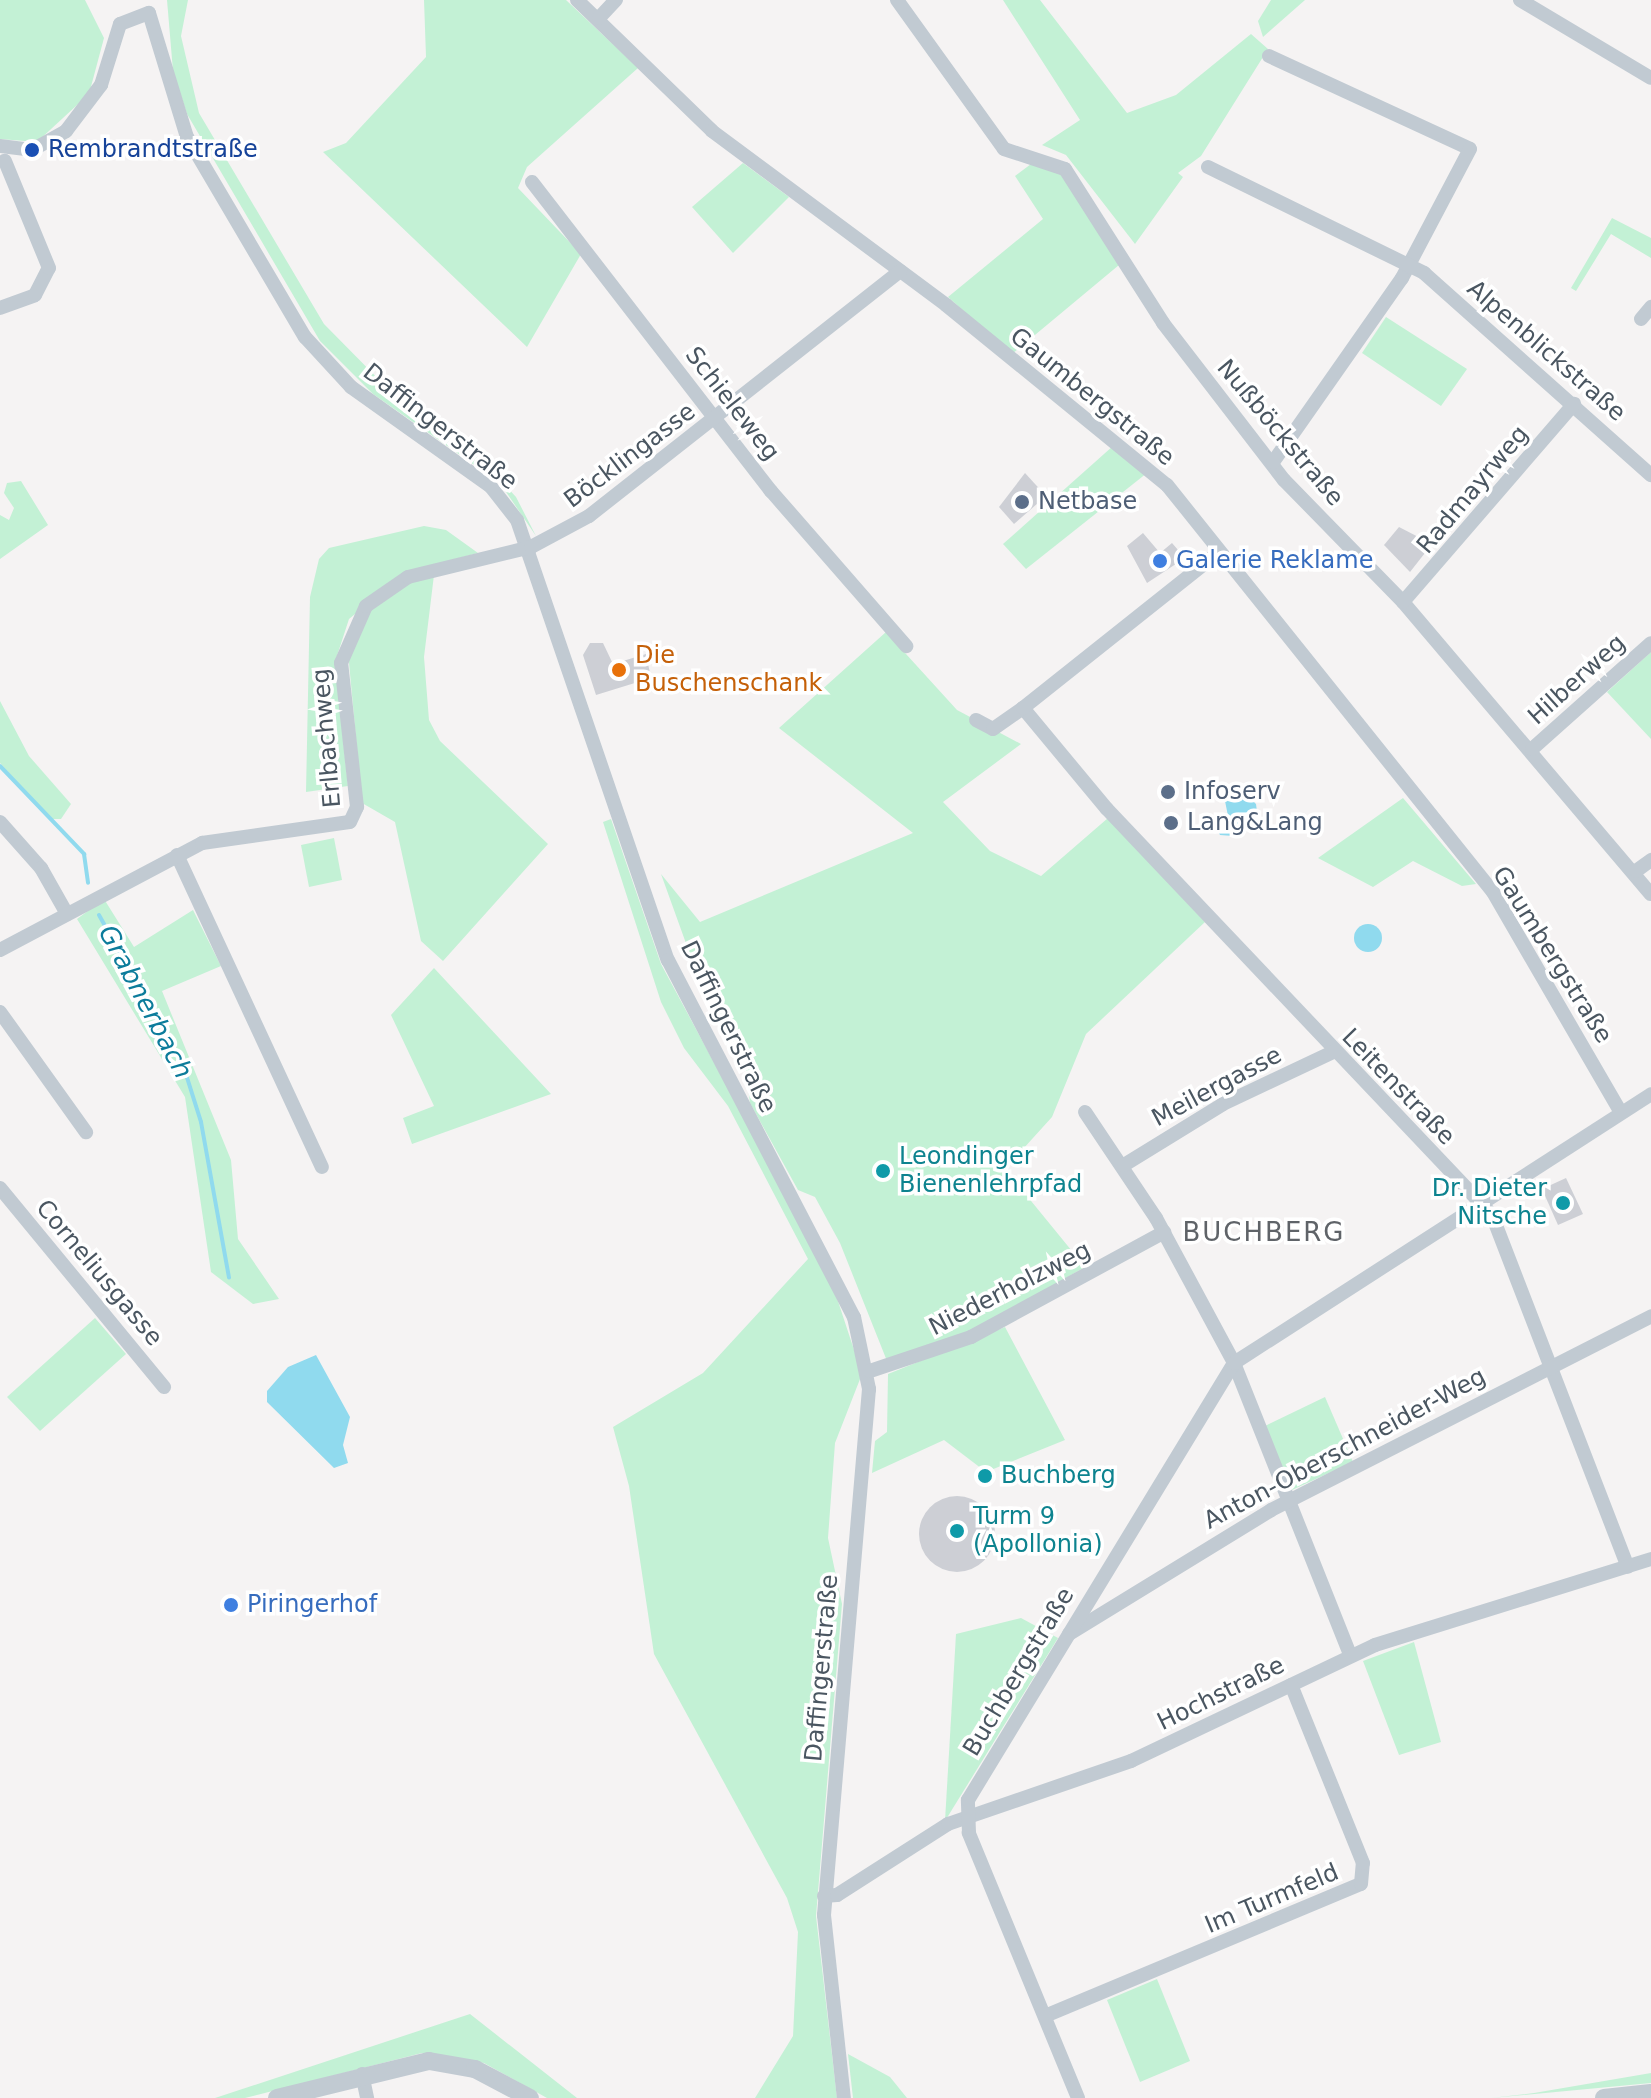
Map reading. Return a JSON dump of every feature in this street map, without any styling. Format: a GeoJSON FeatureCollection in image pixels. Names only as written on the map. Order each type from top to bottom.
{"type":"FeatureCollection","features":[{"type":"Feature","properties":{"kind":"street","name":"Gaumbergstraße"},"geometry":{"type":"LineString","coordinates":[[577,0],[599,18],[712,131],[900,271],[1139,456],[1493,892],[1621,1113]]}},
{"type":"Feature","properties":{"kind":"street"},"geometry":{"type":"LineString","coordinates":[[599,18],[616,0]]}},
{"type":"Feature","properties":{"kind":"street","name":"Nußböckstraße"},"geometry":{"type":"LineString","coordinates":[[897,0],[1004,149],[1065,169],[1163,323],[1273,462],[1403,602],[1532,749],[1636,871],[1651,894]]}},
{"type":"Feature","properties":{"kind":"street"},"geometry":{"type":"LineString","coordinates":[[1520,0],[1547,6],[1651,78]]}},
{"type":"Feature","properties":{"kind":"street"},"geometry":{"type":"LineString","coordinates":[[0,308],[35,295],[49,268],[4,155],[32,150],[66,131],[101,85],[120,24],[152,6]]}},
{"type":"Feature","properties":{"kind":"street","name":"Daffingerstraße"},"geometry":{"type":"LineString","coordinates":[[152,6],[187,137],[305,337],[373,405],[501,497],[531,547],[668,960],[831,1267],[870,1371],[824,1896],[826,1975],[844,2098]]}},
{"type":"Feature","properties":{"kind":"street"},"geometry":{"type":"LineString","coordinates":[[1269,56],[1470,149],[1409,263],[1273,462]]}},
{"type":"Feature","properties":{"kind":"street","name":"Alpenblickstraße"},"geometry":{"type":"LineString","coordinates":[[1208,167],[1409,263],[1574,404],[1651,475]]}},
{"type":"Feature","properties":{"kind":"street","name":"Schieleweg"},"geometry":{"type":"LineString","coordinates":[[532,182],[715,419],[906,646]]}},
{"type":"Feature","properties":{"kind":"street","name":"Böcklingasse"},"geometry":{"type":"LineString","coordinates":[[531,547],[589,516],[900,271]]}},
{"type":"Feature","properties":{"kind":"street","name":"Radmayrweg"},"geometry":{"type":"LineString","coordinates":[[1403,602],[1574,404]]}},
{"type":"Feature","properties":{"kind":"street","name":"Erlbachweg"},"geometry":{"type":"LineString","coordinates":[[0,950],[177,855],[218,839],[318,832],[353,820],[341,663],[359,615],[408,577],[531,547]]}},
{"type":"Feature","properties":{"kind":"street"},"geometry":{"type":"LineString","coordinates":[[976,720],[993,729],[1218,553]]}},
{"type":"Feature","properties":{"kind":"street","name":"Hilberweg"},"geometry":{"type":"LineString","coordinates":[[1532,749],[1651,643]]}},
{"type":"Feature","properties":{"kind":"street","name":"Leitenstraße"},"geometry":{"type":"LineString","coordinates":[[1023,708],[1333,1052],[1492,1215],[1628,1567]]}},
{"type":"Feature","properties":{"kind":"street"},"geometry":{"type":"LineString","coordinates":[[0,822],[41,868],[67,914]]}},
{"type":"Feature","properties":{"kind":"street"},"geometry":{"type":"LineString","coordinates":[[177,855],[322,1167]]}},
{"type":"Feature","properties":{"kind":"street"},"geometry":{"type":"LineString","coordinates":[[1636,871],[1651,860]]}},
{"type":"Feature","properties":{"kind":"street"},"geometry":{"type":"LineString","coordinates":[[0,1012],[86,1132]]}},
{"type":"Feature","properties":{"kind":"street","name":"Meilergasse"},"geometry":{"type":"LineString","coordinates":[[1124,1165],[1223,1104],[1333,1052]]}},
{"type":"Feature","properties":{"kind":"street","name":"Buchbergstraße"},"geometry":{"type":"LineString","coordinates":[[968,1816],[968,1800],[1234,1363],[1651,1094]]}},
{"type":"Feature","properties":{"kind":"street"},"geometry":{"type":"LineString","coordinates":[[1085,1112],[1124,1165],[1164,1232],[1234,1363],[1350,1655]]}},
{"type":"Feature","properties":{"kind":"street","name":"Corneliusgasse"},"geometry":{"type":"LineString","coordinates":[[0,1188],[164,1387]]}},
{"type":"Feature","properties":{"kind":"street","name":"Niederholzweg"},"geometry":{"type":"LineString","coordinates":[[870,1371],[971,1337],[1164,1232]]}},
{"type":"Feature","properties":{"kind":"street","name":"Anton-Oberschneider-Weg"},"geometry":{"type":"LineString","coordinates":[[1068,1635],[1288,1501],[1651,1316]]}},
{"type":"Feature","properties":{"kind":"street","name":"Hochstraße"},"geometry":{"type":"LineString","coordinates":[[824,1896],[968,1816],[1131,1761],[1350,1655],[1651,1559]]}},
{"type":"Feature","properties":{"kind":"street","name":"Im Turmfeld"},"geometry":{"type":"LineString","coordinates":[[1045,2016],[1361,1884],[1363,1863],[1291,1685]]}},
{"type":"Feature","properties":{"kind":"street"},"geometry":{"type":"LineString","coordinates":[[968,1816],[1078,2098]]}},
{"type":"Feature","properties":{"kind":"street"},"geometry":{"type":"LineString","coordinates":[[277,2098],[362,2074],[453,2063],[530,2098]]}},
{"type":"Feature","properties":{"kind":"street"},"geometry":{"type":"LineString","coordinates":[[362,2074],[367,2098]]}},
{"type":"Feature","properties":{"kind":"street"},"geometry":{"type":"LineString","coordinates":[[1604,2098],[1651,2093]]}},
{"type":"Feature","properties":{"kind":"green space"},"geometry":{"type":"Polygon","coordinates":[[[0,0],[85,0],[104,38],[89,94],[37,142],[0,139],[0,0]]]}},
{"type":"Feature","properties":{"kind":"green space"},"geometry":{"type":"Polygon","coordinates":[[[167,0],[188,0],[181,36],[199,113],[324,324],[400,401],[487,465],[516,497],[536,536],[500,483],[373,394],[320,341],[187,114],[173,71],[167,0]]]}},
{"type":"Feature","properties":{"kind":"green space"},"geometry":{"type":"Polygon","coordinates":[[[424,0],[566,0],[638,68],[527,167],[518,188],[581,254],[527,347],[323,152],[346,143],[426,57],[424,0]]]}},
{"type":"Feature","properties":{"kind":"green space"},"geometry":{"type":"Polygon","coordinates":[[[1003,0],[1040,0],[1127,113],[1176,95],[1251,34],[1268,49],[1201,156],[1178,173],[1183,177],[1135,244],[1066,155],[1042,145],[1080,120],[1003,0]]]}},
{"type":"Feature","properties":{"kind":"green space"},"geometry":{"type":"Polygon","coordinates":[[[1271,0],[1305,0],[1263,37],[1258,21],[1271,0]]]}},
{"type":"Feature","properties":{"kind":"green space"},"geometry":{"type":"Polygon","coordinates":[[[743,163],[789,197],[733,253],[692,207],[743,163]]]}},
{"type":"Feature","properties":{"kind":"green space"},"geometry":{"type":"Polygon","coordinates":[[[1031,164],[1060,172],[1119,265],[1012,354],[948,297],[1043,219],[1015,176],[1031,164]]]}},
{"type":"Feature","properties":{"kind":"green space"},"geometry":{"type":"Polygon","coordinates":[[[1612,218],[1651,238],[1651,258],[1611,234],[1576,291],[1571,288],[1612,218]]]}},
{"type":"Feature","properties":{"kind":"green space"},"geometry":{"type":"Polygon","coordinates":[[[1386,317],[1467,369],[1441,406],[1362,353],[1386,317]]]}},
{"type":"Feature","properties":{"kind":"green space"},"geometry":{"type":"Polygon","coordinates":[[[1113,446],[1147,473],[1026,569],[1003,544],[1113,446]]]}},
{"type":"Feature","properties":{"kind":"green space"},"geometry":{"type":"Polygon","coordinates":[[[21,481],[48,525],[0,559],[0,515],[9,520],[14,508],[4,493],[7,483],[21,481]]]}},
{"type":"Feature","properties":{"kind":"green space"},"geometry":{"type":"Polygon","coordinates":[[[424,526],[446,530],[478,553],[406,572],[349,619],[335,662],[348,786],[306,792],[310,597],[319,559],[329,548],[424,526]]]}},
{"type":"Feature","properties":{"kind":"green space"},"geometry":{"type":"Polygon","coordinates":[[[434,575],[424,657],[429,720],[440,741],[548,844],[443,961],[421,941],[395,822],[362,803],[348,652],[370,610],[406,584],[434,575]]]}},
{"type":"Feature","properties":{"kind":"green space"},"geometry":{"type":"Polygon","coordinates":[[[886,632],[957,710],[1021,744],[943,802],[990,851],[1041,876],[1108,818],[1205,922],[1086,1034],[1052,1117],[1005,1169],[1085,1267],[968,1334],[887,1361],[840,1243],[815,1197],[798,1190],[750,1103],[745,1064],[701,985],[661,874],[700,922],[913,833],[779,728],[886,632]]]}},
{"type":"Feature","properties":{"kind":"green space"},"geometry":{"type":"Polygon","coordinates":[[[1651,652],[1651,739],[1607,692],[1651,652]]]}},
{"type":"Feature","properties":{"kind":"green space"},"geometry":{"type":"Polygon","coordinates":[[[0,701],[29,756],[71,804],[61,819],[50,819],[0,763],[0,701]]]}},
{"type":"Feature","properties":{"kind":"green space"},"geometry":{"type":"Polygon","coordinates":[[[1403,798],[1476,884],[1462,886],[1413,861],[1373,887],[1318,858],[1403,798]]]}},
{"type":"Feature","properties":{"kind":"green space"},"geometry":{"type":"Polygon","coordinates":[[[611,819],[661,964],[831,1280],[862,1374],[835,1443],[828,1538],[842,1604],[816,1916],[837,2098],[755,2098],[793,2036],[798,1932],[787,1898],[654,1654],[629,1486],[613,1427],[703,1373],[808,1259],[728,1106],[684,1048],[661,1002],[603,822],[611,819]]]}},
{"type":"Feature","properties":{"kind":"green space"},"geometry":{"type":"Polygon","coordinates":[[[334,838],[342,880],[309,887],[301,845],[334,838]]]}},
{"type":"Feature","properties":{"kind":"green space"},"geometry":{"type":"Polygon","coordinates":[[[104,899],[134,947],[193,910],[221,966],[162,991],[231,1160],[238,1239],[279,1299],[253,1304],[211,1272],[185,1097],[77,919],[104,899]]]}},
{"type":"Feature","properties":{"kind":"green space"},"geometry":{"type":"Polygon","coordinates":[[[434,968],[551,1094],[412,1144],[403,1118],[434,1106],[391,1015],[434,968]]]}},
{"type":"Feature","properties":{"kind":"green space"},"geometry":{"type":"Polygon","coordinates":[[[95,1318],[126,1354],[40,1431],[7,1397],[95,1318]]]}},
{"type":"Feature","properties":{"kind":"green space"},"geometry":{"type":"Polygon","coordinates":[[[1005,1327],[1065,1440],[986,1472],[944,1440],[872,1473],[875,1441],[887,1432],[888,1374],[1005,1327]]]}},
{"type":"Feature","properties":{"kind":"green space"},"geometry":{"type":"Polygon","coordinates":[[[1325,1397],[1353,1462],[1292,1490],[1265,1426],[1325,1397]]]}},
{"type":"Feature","properties":{"kind":"green space"},"geometry":{"type":"Polygon","coordinates":[[[1021,1618],[1058,1638],[945,1821],[956,1634],[1021,1618]]]}},
{"type":"Feature","properties":{"kind":"green space"},"geometry":{"type":"Polygon","coordinates":[[[1414,1642],[1441,1742],[1399,1755],[1363,1661],[1414,1642]]]}},
{"type":"Feature","properties":{"kind":"green space"},"geometry":{"type":"Polygon","coordinates":[[[1157,1979],[1190,2061],[1140,2082],[1107,2000],[1157,1979]]]}},
{"type":"Feature","properties":{"kind":"green space"},"geometry":{"type":"Polygon","coordinates":[[[470,2014],[577,2098],[547,2098],[484,2063],[422,2053],[245,2098],[215,2098],[470,2014]]]}},
{"type":"Feature","properties":{"kind":"green space"},"geometry":{"type":"Polygon","coordinates":[[[848,2054],[890,2077],[907,2098],[853,2098],[848,2054]]]}},
{"type":"Feature","properties":{"kind":"green space"},"geometry":{"type":"Polygon","coordinates":[[[1651,2073],[1651,2083],[1491,2098],[1534,2093],[1651,2073]]]}},
{"type":"Feature","properties":{"kind":"water"},"geometry":{"type":"Polygon","coordinates":[[[1240,789],[1256,804],[1259,827],[1241,822],[1233,836],[1220,835],[1213,822],[1228,816],[1225,801],[1240,789]]]}},
{"type":"Feature","properties":{"kind":"water"},"geometry":{"type":"Polygon","coordinates":[[[1368,924],[1378,928],[1382,938],[1378,948],[1368,952],[1358,948],[1354,938],[1358,928],[1368,924]]]}},
{"type":"Feature","properties":{"kind":"water"},"geometry":{"type":"Polygon","coordinates":[[[316,1355],[350,1417],[343,1445],[348,1463],[334,1468],[267,1402],[267,1391],[288,1367],[316,1355]]]}},
{"type":"Feature","properties":{"kind":"building","name":"Netbase"},"geometry":{"type":"Polygon","coordinates":[[[1025,473],[1046,496],[1014,524],[999,507],[1025,473]]]}},
{"type":"Feature","properties":{"kind":"building"},"geometry":{"type":"Polygon","coordinates":[[[1399,527],[1432,544],[1410,572],[1384,545],[1399,527]]]}},
{"type":"Feature","properties":{"kind":"building","name":"Galerie Reklame"},"geometry":{"type":"Polygon","coordinates":[[[1143,533],[1160,553],[1172,543],[1185,558],[1147,583],[1127,546],[1143,533]]]}},
{"type":"Feature","properties":{"kind":"building","name":"Die Buschenschank"},"geometry":{"type":"Polygon","coordinates":[[[590,643],[603,643],[613,664],[646,654],[651,678],[596,695],[583,655],[590,643]]]}},
{"type":"Feature","properties":{"kind":"building","name":"Dr. Dieter Nitsche"},"geometry":{"type":"Polygon","coordinates":[[[1566,1178],[1583,1214],[1558,1225],[1542,1189],[1566,1178]]]}},
{"type":"Feature","properties":{"kind":"building","name":"Turm 9 (Apollonia)"},"geometry":{"type":"Polygon","coordinates":[[[957,1496],[972,1499],[984,1507],[992,1519],[995,1534],[992,1549],[984,1561],[972,1569],[957,1572],[942,1569],[930,1561],[922,1549],[919,1534],[922,1519],[930,1507],[942,1499],[957,1496]]]}},
{"type":"Feature","properties":{"kind":"waterway","name":"Grabnerbach"},"geometry":{"type":"LineString","coordinates":[[0,766],[84,854],[88,883]]}},
{"type":"Feature","properties":{"kind":"waterway","name":"Grabnerbach"},"geometry":{"type":"LineString","coordinates":[[99,915],[184,1068],[201,1122],[229,1277]]}},
{"type":"Feature","properties":{"kind":"place","name":"Rembrandtstraße"},"geometry":{"type":"Point","coordinates":[32,150]}},
{"type":"Feature","properties":{"kind":"place","name":"Netbase"},"geometry":{"type":"Point","coordinates":[1022,502]}},
{"type":"Feature","properties":{"kind":"place","name":"Galerie Reklame"},"geometry":{"type":"Point","coordinates":[1160,561]}},
{"type":"Feature","properties":{"kind":"place","name":"Die Buschenschank"},"geometry":{"type":"Point","coordinates":[619,670]}},
{"type":"Feature","properties":{"kind":"place","name":"Infoserv"},"geometry":{"type":"Point","coordinates":[1168,792]}},
{"type":"Feature","properties":{"kind":"place","name":"Lang&Lang"},"geometry":{"type":"Point","coordinates":[1171,823]}},
{"type":"Feature","properties":{"kind":"place","name":"Leondinger Bienenlehrpfad"},"geometry":{"type":"Point","coordinates":[883,1171]}},
{"type":"Feature","properties":{"kind":"place","name":"Dr. Dieter Nitsche"},"geometry":{"type":"Point","coordinates":[1563,1203]}},
{"type":"Feature","properties":{"kind":"place","name":"Buchberg"},"geometry":{"type":"Point","coordinates":[985,1476]}},
{"type":"Feature","properties":{"kind":"place","name":"Turm 9 (Apollonia)"},"geometry":{"type":"Point","coordinates":[957,1531]}},
{"type":"Feature","properties":{"kind":"place","name":"Piringerhof"},"geometry":{"type":"Point","coordinates":[231,1605]}},
{"type":"Feature","properties":{"kind":"district","name":"BUCHBERG"},"geometry":{"type":"Point","coordinates":[1264,1233]}}]}
